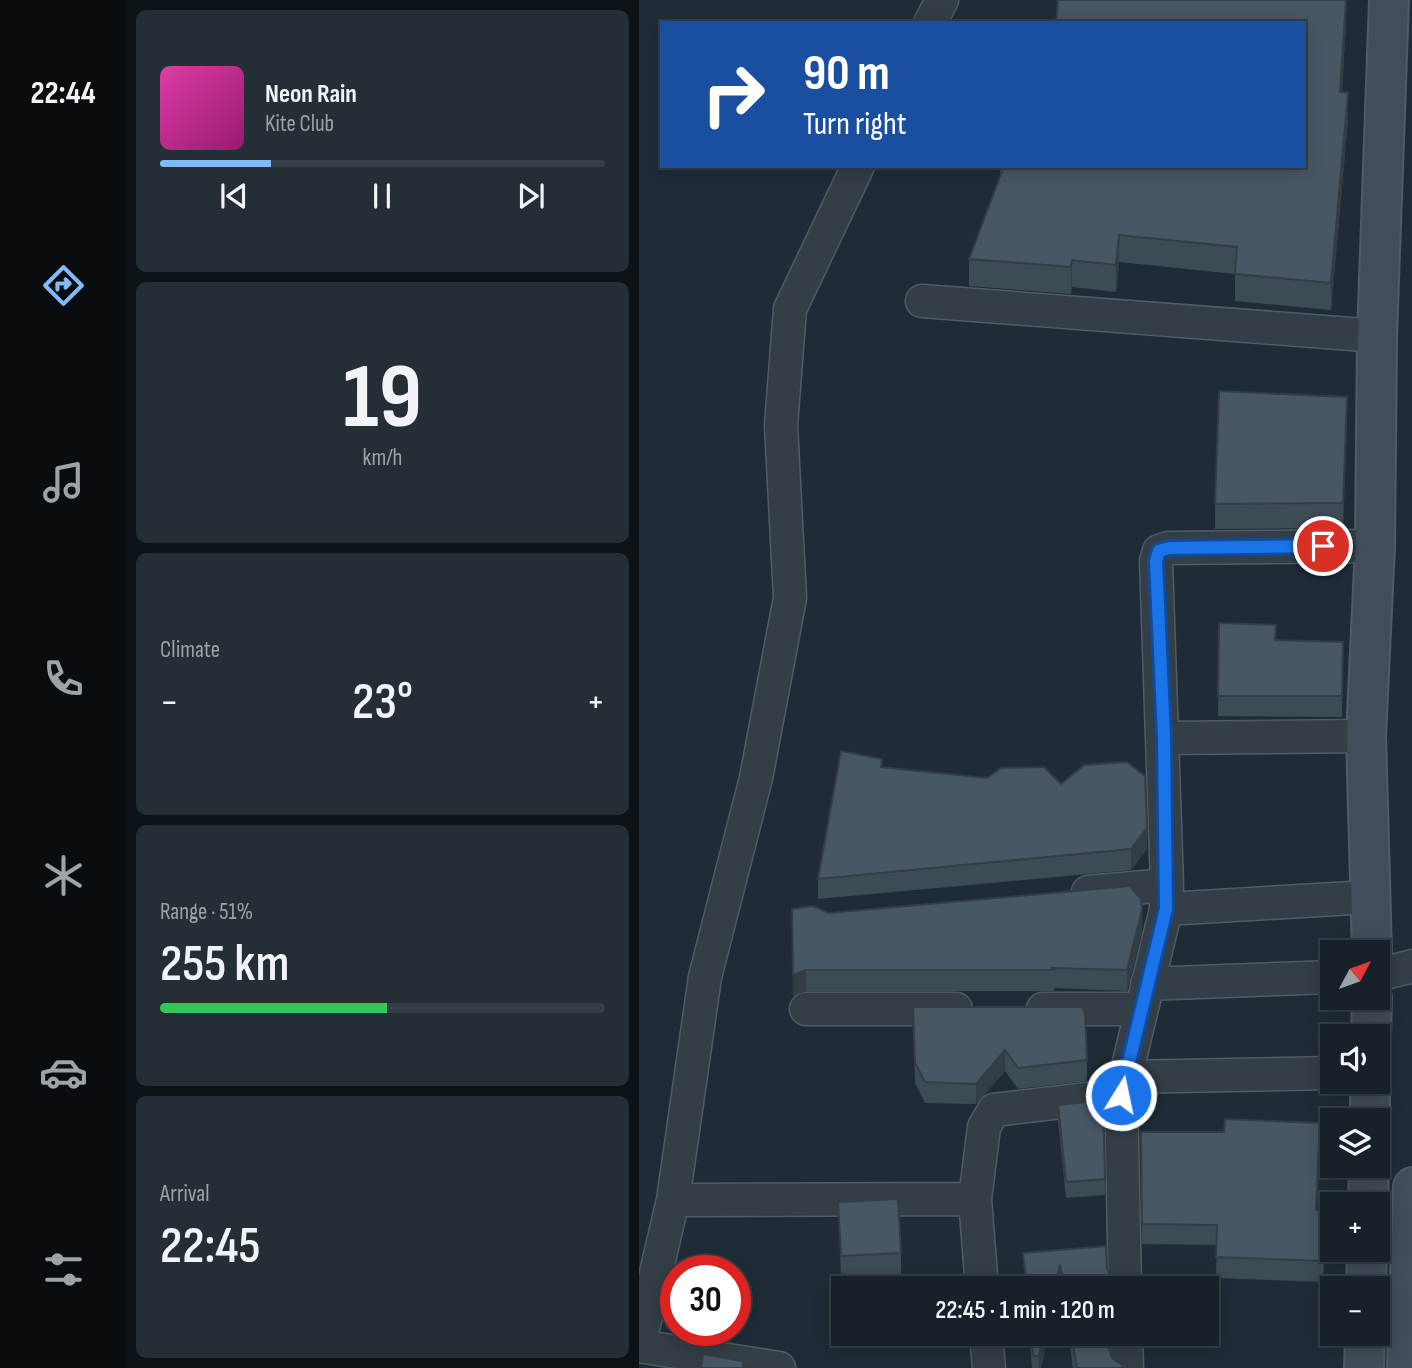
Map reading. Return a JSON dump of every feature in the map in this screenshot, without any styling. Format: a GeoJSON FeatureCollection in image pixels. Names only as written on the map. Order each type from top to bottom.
{"type":"FeatureCollection","features":[{"type":"Feature","properties":{"kind":"street"},"geometry":{"type":"LineString","coordinates":[[931,21],[942,0]]}},
{"type":"Feature","properties":{"kind":"street"},"geometry":{"type":"LineString","coordinates":[[1371,940],[1366,736],[1375,546],[1377,336],[1389,0]]}},
{"type":"Feature","properties":{"kind":"street"},"geometry":{"type":"LineString","coordinates":[[779,1368],[639,1346],[673,1200],[705,977],[756,778],[790,598],[781,425],[790,309],[857,168]]}},
{"type":"Feature","properties":{"kind":"street"},"geometry":{"type":"LineString","coordinates":[[922,301],[1377,336]]}},
{"type":"Feature","properties":{"kind":"street"},"geometry":{"type":"LineString","coordinates":[[1125,1276],[1122,1086],[1166,897],[1164,737],[1156,561],[1159,551],[1169,548],[1375,546]]}},
{"type":"Feature","properties":{"kind":"street"},"geometry":{"type":"LineString","coordinates":[[1164,737],[1366,736]]}},
{"type":"Feature","properties":{"kind":"street"},"geometry":{"type":"LineString","coordinates":[[1058,895],[1369,897]]}},
{"type":"Feature","properties":{"kind":"street"},"geometry":{"type":"LineString","coordinates":[[1390,972],[1412,966]]}},
{"type":"Feature","properties":{"kind":"street"},"geometry":{"type":"LineString","coordinates":[[806,1009],[1000,1009],[1320,978]]}},
{"type":"Feature","properties":{"kind":"street"},"geometry":{"type":"LineString","coordinates":[[982,1276],[975,1199],[984,1127],[994,1110],[1122,1086],[1320,1074]]}},
{"type":"Feature","properties":{"kind":"street"},"geometry":{"type":"LineString","coordinates":[[1407,1368],[1412,1187]]}},
{"type":"Feature","properties":{"kind":"street"},"geometry":{"type":"LineString","coordinates":[[673,1200],[975,1199]]}},
{"type":"Feature","properties":{"kind":"street"},"geometry":{"type":"LineString","coordinates":[[987,1346],[989,1368]]}},
{"type":"Feature","properties":{"kind":"street"},"geometry":{"type":"LineString","coordinates":[[1126,1346],[1127,1368]]}},
{"type":"Feature","properties":{"kind":"street"},"geometry":{"type":"LineString","coordinates":[[1364,1368],[1365,1346]]}},
{"type":"Feature","properties":{"kind":"building"},"geometry":{"type":"Polygon","coordinates":[[[1058,0],[1346,0],[1340,92],[1348,93],[1331,283],[1235,274],[1237,247],[1119,235],[1116,265],[1072,260],[1071,267],[969,259],[1003,168],[1306,168],[1306,21],[1056,21],[1058,0]]]}},
{"type":"Feature","properties":{"kind":"building"},"geometry":{"type":"Polygon","coordinates":[[[1219,391],[1347,397],[1343,503],[1215,504],[1219,391]]]}},
{"type":"Feature","properties":{"kind":"building"},"geometry":{"type":"Polygon","coordinates":[[[1219,623],[1276,625],[1275,640],[1343,642],[1342,696],[1218,696],[1219,623]]]}},
{"type":"Feature","properties":{"kind":"building"},"geometry":{"type":"Polygon","coordinates":[[[841,751],[882,759],[881,767],[987,778],[1001,768],[1044,767],[1061,784],[1084,765],[1127,762],[1145,776],[1147,828],[1131,849],[818,879],[841,751]]]}},
{"type":"Feature","properties":{"kind":"building"},"geometry":{"type":"Polygon","coordinates":[[[1130,886],[1141,899],[1142,910],[1127,970],[806,970],[793,975],[792,909],[813,906],[829,913],[1130,886]]]}},
{"type":"Feature","properties":{"kind":"building"},"geometry":{"type":"Polygon","coordinates":[[[913,1007],[1082,1007],[1085,1012],[1087,1060],[1018,1068],[1005,1050],[976,1084],[925,1082],[915,1063],[913,1007]]]}},
{"type":"Feature","properties":{"kind":"building"},"geometry":{"type":"Polygon","coordinates":[[[1103,1100],[1105,1179],[1066,1182],[1058,1105],[1103,1100]]]}},
{"type":"Feature","properties":{"kind":"building"},"geometry":{"type":"Polygon","coordinates":[[[1225,1119],[1320,1123],[1316,1210],[1320,1210],[1320,1261],[1216,1257],[1217,1225],[1142,1224],[1141,1132],[1224,1132],[1225,1119]]]}},
{"type":"Feature","properties":{"kind":"building"},"geometry":{"type":"Polygon","coordinates":[[[898,1199],[901,1253],[841,1256],[838,1202],[898,1199]]]}},
{"type":"Feature","properties":{"kind":"building"},"geometry":{"type":"Polygon","coordinates":[[[1106,1246],[1107,1269],[1111,1276],[1062,1276],[1060,1265],[1058,1276],[1026,1276],[1023,1253],[1106,1246]]]}},
{"type":"Feature","properties":{"kind":"building"},"geometry":{"type":"Polygon","coordinates":[[[1032,1346],[1041,1346],[1039,1356],[1033,1356],[1032,1346]]]}},
{"type":"Feature","properties":{"kind":"building"},"geometry":{"type":"Polygon","coordinates":[[[1073,1346],[1109,1346],[1112,1358],[1123,1368],[1077,1368],[1073,1346]]]}},
{"type":"Feature","properties":{"kind":"building"},"geometry":{"type":"Polygon","coordinates":[[[703,1354],[743,1361],[743,1366],[782,1368],[701,1368],[703,1354]]]}},
{"type":"Feature","properties":{"kind":"route"},"geometry":{"type":"LineString","coordinates":[[1121,1095],[1128,1054],[1166,909],[1164,737],[1156,561],[1159,551],[1169,548],[1323,546]]}}]}
